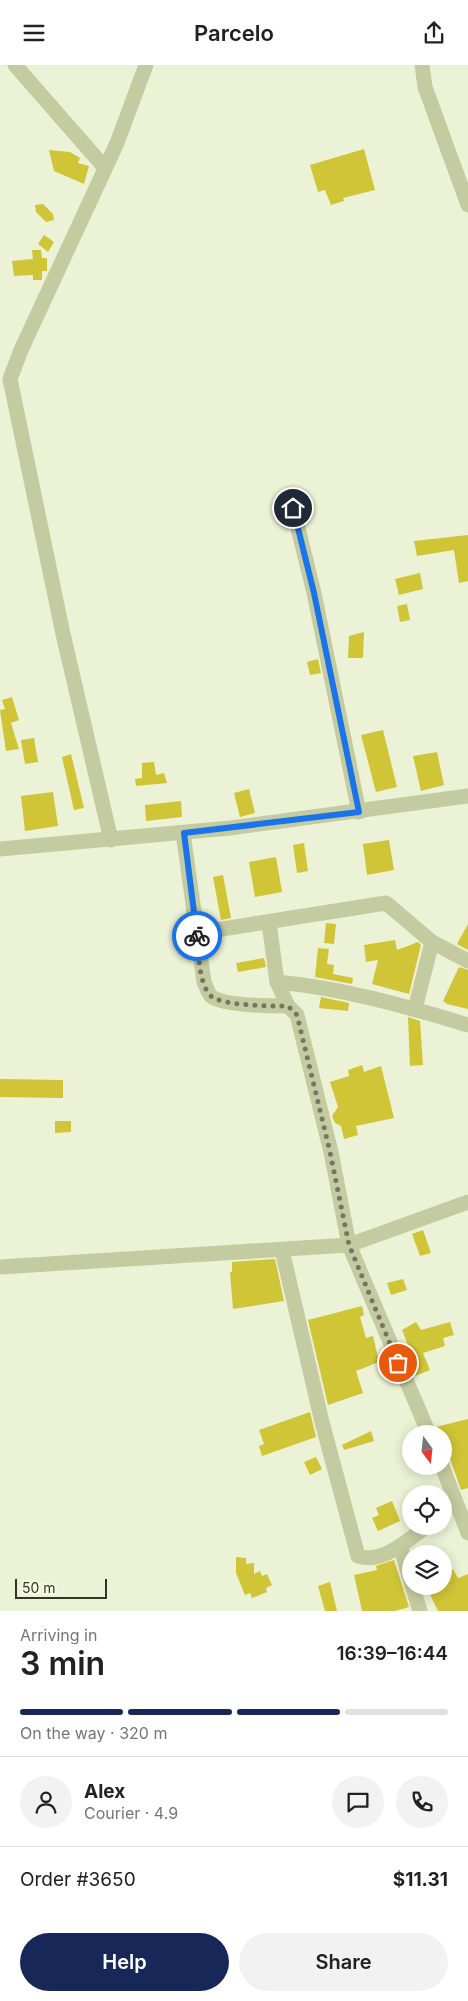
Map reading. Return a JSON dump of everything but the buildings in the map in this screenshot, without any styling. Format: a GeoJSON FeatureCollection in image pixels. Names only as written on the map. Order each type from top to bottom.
{"type":"FeatureCollection","features":[{"type":"Feature","properties":{"kind":"street"},"geometry":{"type":"LineString","coordinates":[[15,65],[105,168]]}},
{"type":"Feature","properties":{"kind":"street"},"geometry":{"type":"LineString","coordinates":[[112,840],[63,634],[10,379],[21,350],[117,143],[146,65]]}},
{"type":"Feature","properties":{"kind":"street"},"geometry":{"type":"LineString","coordinates":[[422,65],[425,87],[468,205]]}},
{"type":"Feature","properties":{"kind":"street"},"geometry":{"type":"LineString","coordinates":[[293,508],[314,593],[359,812]]}},
{"type":"Feature","properties":{"kind":"street"},"geometry":{"type":"LineString","coordinates":[[0,849],[184,833],[359,812],[468,796]]}},
{"type":"Feature","properties":{"kind":"street"},"geometry":{"type":"LineString","coordinates":[[184,833],[203,974],[211,995],[219,1000],[255,1005],[288,1006]]}},
{"type":"Feature","properties":{"kind":"street"},"geometry":{"type":"LineString","coordinates":[[197,933],[386,903],[432,942],[468,961]]}},
{"type":"Feature","properties":{"kind":"street"},"geometry":{"type":"LineString","coordinates":[[269,923],[277,981],[288,1006],[297,1015],[303,1033],[349,1245],[425,1425]]}},
{"type":"Feature","properties":{"kind":"street"},"geometry":{"type":"LineString","coordinates":[[415,1009],[432,942]]}},
{"type":"Feature","properties":{"kind":"street"},"geometry":{"type":"LineString","coordinates":[[277,981],[320,986],[415,1009],[468,1025]]}},
{"type":"Feature","properties":{"kind":"street"},"geometry":{"type":"LineString","coordinates":[[0,1267],[349,1245],[468,1202]]}},
{"type":"Feature","properties":{"kind":"street"},"geometry":{"type":"LineString","coordinates":[[282,1250],[358,1556],[365,1559],[375,1557],[400,1545],[414,1535]]}},
{"type":"Feature","properties":{"kind":"street"},"geometry":{"type":"LineString","coordinates":[[452,1513],[468,1533]]}},
{"type":"Feature","properties":{"kind":"street"},"geometry":{"type":"LineString","coordinates":[[400,1545],[420,1611]]}},
{"type":"Feature","properties":{"kind":"way so far"},"geometry":{"type":"LineString","coordinates":[[197,936],[204,982],[211,995],[219,1000],[255,1005],[288,1006],[297,1015],[303,1033],[330,1152],[349,1245],[398,1363]]}},
{"type":"Feature","properties":{"kind":"route"},"geometry":{"type":"LineString","coordinates":[[197,936],[184,833],[359,812],[314,593],[293,508]]}}]}
